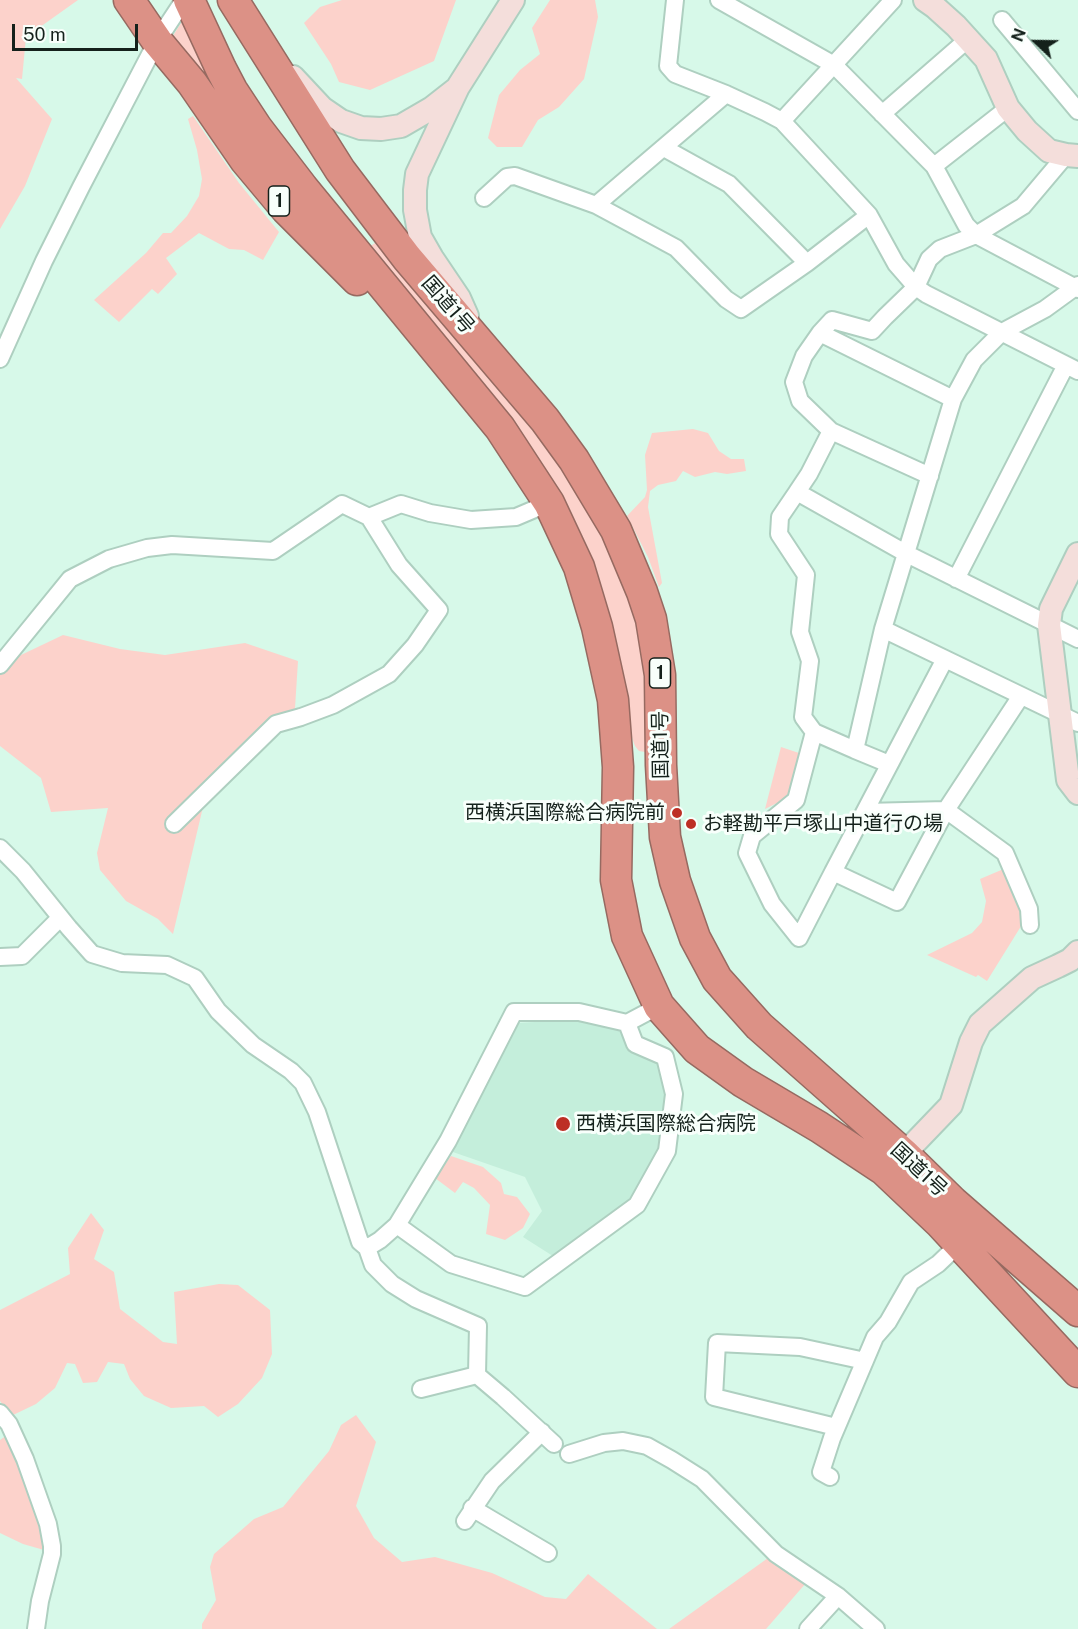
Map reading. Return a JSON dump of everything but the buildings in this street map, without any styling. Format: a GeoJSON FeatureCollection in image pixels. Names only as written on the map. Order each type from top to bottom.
{"type":"FeatureCollection","features":[{"type":"Feature","properties":{"kind":"highway","name":"国道1号"},"geometry":{"type":"LineString","coordinates":[[129,0],[157,41],[192,83],[245,160],[286,209],[357,281],[459,377]]}},
{"type":"Feature","properties":{"kind":"highway","name":"国道1号"},"geometry":{"type":"LineString","coordinates":[[189,0],[232,90],[257,129],[500,428],[549,503],[579,567],[597,627],[613,700],[618,767],[616,880],[627,936],[659,1006],[697,1048],[743,1082],[819,1127],[884,1170],[940,1223],[1078,1372]]}},
{"type":"Feature","properties":{"kind":"highway","name":"国道1号"},"geometry":{"type":"LineString","coordinates":[[233,0],[352,187],[407,258],[545,420],[573,460],[616,530],[651,619],[660,675],[665,837],[675,881],[695,938],[717,979],[759,1026],[1078,1311]]}},
{"type":"Feature","properties":{"kind":"highway"},"geometry":{"type":"LineString","coordinates":[[618,767],[661,765]]}},
{"type":"Feature","properties":{"kind":"street"},"geometry":{"type":"LineString","coordinates":[[0,359],[44,261],[157,41],[184,0]]}},
{"type":"Feature","properties":{"kind":"street"},"geometry":{"type":"LineString","coordinates":[[474,336],[459,298],[420,237],[415,210],[415,190],[417,174],[463,79],[513,0]]}},
{"type":"Feature","properties":{"kind":"street"},"geometry":{"type":"LineString","coordinates":[[675,0],[668,66],[675,74],[726,94],[782,121],[869,215],[896,264],[916,287],[1072,368],[956,579]]}},
{"type":"Feature","properties":{"kind":"street"},"geometry":{"type":"LineString","coordinates":[[719,0],[834,65],[934,165],[966,225],[976,235],[1077,287],[1045,309],[1002,332],[974,360],[954,399],[883,629],[855,750]]}},
{"type":"Feature","properties":{"kind":"street"},"geometry":{"type":"LineString","coordinates":[[782,121],[893,0]]}},
{"type":"Feature","properties":{"kind":"street"},"geometry":{"type":"LineString","coordinates":[[925,0],[942,13],[986,59],[1008,108],[1027,131],[1049,151],[1072,156]]}},
{"type":"Feature","properties":{"kind":"street"},"geometry":{"type":"LineString","coordinates":[[1002,20],[1078,111]]}},
{"type":"Feature","properties":{"kind":"street"},"geometry":{"type":"LineString","coordinates":[[882,114],[967,40]]}},
{"type":"Feature","properties":{"kind":"street"},"geometry":{"type":"LineString","coordinates":[[260,44],[322,108],[341,121],[361,128],[381,129],[401,126],[432,108],[463,79]]}},
{"type":"Feature","properties":{"kind":"street"},"geometry":{"type":"LineString","coordinates":[[596,206],[726,94]]}},
{"type":"Feature","properties":{"kind":"street"},"geometry":{"type":"LineString","coordinates":[[934,165],[1008,108]]}},
{"type":"Feature","properties":{"kind":"street"},"geometry":{"type":"LineString","coordinates":[[664,148],[729,184],[807,263]]}},
{"type":"Feature","properties":{"kind":"street"},"geometry":{"type":"LineString","coordinates":[[930,476],[831,431],[800,401],[794,382],[804,356],[832,320],[872,332],[916,287],[929,258],[940,249],[976,235],[1023,206],[1072,156]]}},
{"type":"Feature","properties":{"kind":"street"},"geometry":{"type":"LineString","coordinates":[[484,198],[507,177],[515,176],[596,206],[676,248],[726,298],[741,309],[807,263],[869,215]]}},
{"type":"Feature","properties":{"kind":"street"},"geometry":{"type":"LineString","coordinates":[[820,333],[954,399]]}},
{"type":"Feature","properties":{"kind":"street"},"geometry":{"type":"LineString","coordinates":[[831,431],[809,474],[780,517],[779,534],[806,575],[800,632],[810,661],[803,717],[814,732],[889,764]]}},
{"type":"Feature","properties":{"kind":"street"},"geometry":{"type":"LineString","coordinates":[[797,492],[907,554],[1078,639]]}},
{"type":"Feature","properties":{"kind":"street"},"geometry":{"type":"LineString","coordinates":[[369,517],[401,504],[430,513],[471,520],[516,517],[549,503]]}},
{"type":"Feature","properties":{"kind":"street"},"geometry":{"type":"LineString","coordinates":[[0,665],[70,579],[109,559],[147,548],[172,544],[273,551],[342,504],[369,517],[399,566],[439,610],[415,645],[389,674],[333,705],[276,724],[174,824]]}},
{"type":"Feature","properties":{"kind":"street"},"geometry":{"type":"LineString","coordinates":[[1078,554],[1051,609],[1049,625],[1069,719],[1068,780],[1078,793]]}},
{"type":"Feature","properties":{"kind":"street"},"geometry":{"type":"LineString","coordinates":[[883,629],[1069,719]]}},
{"type":"Feature","properties":{"kind":"street"},"geometry":{"type":"LineString","coordinates":[[814,732],[796,800],[752,836],[747,853],[772,904],[799,938],[945,659]]}},
{"type":"Feature","properties":{"kind":"street"},"geometry":{"type":"LineString","coordinates":[[833,872],[897,902],[946,810],[1021,696]]}},
{"type":"Feature","properties":{"kind":"street"},"geometry":{"type":"LineString","coordinates":[[865,812],[946,810],[1005,853],[1029,909],[1030,925]]}},
{"type":"Feature","properties":{"kind":"street"},"geometry":{"type":"LineString","coordinates":[[0,848],[23,871],[92,954],[123,963],[167,965],[195,978],[218,1011],[254,1045],[291,1071],[303,1083],[317,1112],[360,1242],[367,1248],[373,1265],[392,1284],[416,1299],[478,1326],[477,1375]]}},
{"type":"Feature","properties":{"kind":"street"},"geometry":{"type":"LineString","coordinates":[[0,957],[22,956],[60,918]]}},
{"type":"Feature","properties":{"kind":"street"},"geometry":{"type":"LineString","coordinates":[[904,1154],[951,1105],[971,1042],[980,1024],[1032,978],[1068,970],[1070,960],[1078,952]]}},
{"type":"Feature","properties":{"kind":"street"},"geometry":{"type":"LineString","coordinates":[[367,1248],[397,1225],[448,1141],[514,1012],[579,1012],[627,1023],[659,1006]]}},
{"type":"Feature","properties":{"kind":"street"},"geometry":{"type":"LineString","coordinates":[[397,1225],[451,1264],[525,1287],[636,1205],[667,1151],[674,1094],[665,1057],[635,1044],[627,1023]]}},
{"type":"Feature","properties":{"kind":"street"},"geometry":{"type":"LineString","coordinates":[[830,1477],[821,1472],[836,1427],[875,1336],[888,1322],[911,1282],[938,1264],[959,1244]]}},
{"type":"Feature","properties":{"kind":"street"},"geometry":{"type":"LineString","coordinates":[[836,1427],[714,1397],[717,1343],[800,1347],[865,1361]]}},
{"type":"Feature","properties":{"kind":"street"},"geometry":{"type":"LineString","coordinates":[[421,1389],[477,1375]]}},
{"type":"Feature","properties":{"kind":"street"},"geometry":{"type":"LineString","coordinates":[[477,1375],[548,1438],[492,1481],[468,1514],[548,1553]]}},
{"type":"Feature","properties":{"kind":"street"},"geometry":{"type":"LineString","coordinates":[[3,1422],[25,1459],[48,1524],[52,1546],[36,1629]]}},
{"type":"Feature","properties":{"kind":"street"},"geometry":{"type":"LineString","coordinates":[[569,1455],[604,1443],[623,1441],[655,1450],[702,1479],[776,1554],[838,1596],[876,1629]]}},
{"type":"Feature","properties":{"kind":"street"},"geometry":{"type":"LineString","coordinates":[[808,1629],[838,1596]]}},
{"type":"Feature","properties":{"kind":"shaded area"},"geometry":{"type":"Polygon","coordinates":[[[0,0],[78,0],[26,37],[22,79],[16,78],[52,119],[25,186],[0,229],[0,0]]]}},
{"type":"Feature","properties":{"kind":"shaded area"},"geometry":{"type":"Polygon","coordinates":[[[342,0],[456,0],[434,61],[370,90],[339,82],[331,64],[304,23],[320,7],[342,0]]]}},
{"type":"Feature","properties":{"kind":"shaded area"},"geometry":{"type":"Polygon","coordinates":[[[550,0],[595,0],[598,17],[584,79],[559,107],[538,120],[522,147],[497,147],[488,138],[499,95],[520,70],[540,54],[532,28],[550,0]]]}},
{"type":"Feature","properties":{"kind":"shaded area"},"geometry":{"type":"Polygon","coordinates":[[[184,18],[259,145],[171,39],[184,18]]]}},
{"type":"Feature","properties":{"kind":"shaded area"},"geometry":{"type":"Polygon","coordinates":[[[193,116],[239,183],[279,232],[263,260],[244,250],[229,249],[199,233],[166,258],[177,274],[158,294],[152,289],[119,322],[94,300],[146,253],[163,233],[171,233],[187,216],[199,196],[202,179],[188,119],[193,116]]]}},
{"type":"Feature","properties":{"kind":"shaded area"},"geometry":{"type":"Polygon","coordinates":[[[380,240],[489,364],[588,502],[648,637],[649,748],[645,752],[639,751],[631,735],[616,641],[599,587],[367,248],[380,240]]]}},
{"type":"Feature","properties":{"kind":"shaded area"},"geometry":{"type":"Polygon","coordinates":[[[693,429],[708,433],[719,451],[731,459],[744,459],[746,471],[727,474],[715,472],[695,477],[683,471],[676,481],[658,485],[650,491],[648,507],[662,583],[659,587],[648,557],[627,516],[645,497],[647,490],[645,455],[652,433],[693,429]]]}},
{"type":"Feature","properties":{"kind":"shaded area"},"geometry":{"type":"Polygon","coordinates":[[[63,635],[120,649],[165,655],[245,643],[298,661],[295,708],[258,753],[207,790],[173,934],[158,919],[126,901],[100,870],[97,853],[108,808],[51,812],[41,778],[0,746],[0,665],[63,635]]]}},
{"type":"Feature","properties":{"kind":"shaded area"},"geometry":{"type":"Polygon","coordinates":[[[781,747],[802,754],[789,797],[765,809],[781,747]]]}},
{"type":"Feature","properties":{"kind":"shaded area"},"geometry":{"type":"Polygon","coordinates":[[[1006,868],[1024,913],[1023,923],[987,981],[978,975],[976,977],[927,955],[972,933],[982,922],[986,901],[980,879],[1006,868]]]}},
{"type":"Feature","properties":{"kind":"shaded area","name":"西横浜国際総合病院"},"geometry":{"type":"Polygon","coordinates":[[[584,1019],[620,1030],[632,1052],[654,1058],[664,1071],[667,1096],[657,1153],[633,1198],[556,1258],[523,1237],[542,1211],[525,1177],[450,1151],[518,1023],[584,1019]]]}},
{"type":"Feature","properties":{"kind":"shaded area"},"geometry":{"type":"Polygon","coordinates":[[[451,1156],[483,1167],[501,1183],[504,1194],[517,1197],[530,1214],[523,1228],[505,1240],[486,1234],[490,1205],[474,1188],[463,1182],[455,1193],[435,1178],[451,1156]]]}},
{"type":"Feature","properties":{"kind":"shaded area"},"geometry":{"type":"Polygon","coordinates":[[[91,1213],[104,1230],[94,1259],[114,1272],[120,1309],[163,1342],[177,1344],[174,1292],[219,1284],[238,1285],[270,1310],[272,1354],[262,1378],[238,1404],[218,1417],[204,1406],[171,1408],[144,1396],[130,1379],[124,1364],[108,1362],[97,1382],[83,1383],[75,1364],[67,1363],[55,1388],[36,1404],[11,1416],[0,1401],[0,1310],[70,1274],[68,1248],[91,1213]]]}},
{"type":"Feature","properties":{"kind":"shaded area"},"geometry":{"type":"Polygon","coordinates":[[[356,1415],[376,1442],[356,1506],[374,1538],[402,1562],[435,1557],[492,1573],[545,1597],[566,1599],[588,1574],[657,1629],[202,1629],[202,1624],[216,1600],[210,1567],[214,1554],[254,1519],[283,1507],[329,1451],[341,1425],[356,1415]]]}},
{"type":"Feature","properties":{"kind":"shaded area"},"geometry":{"type":"Polygon","coordinates":[[[7,1435],[45,1530],[44,1550],[23,1544],[0,1533],[0,1440],[7,1435]]]}},
{"type":"Feature","properties":{"kind":"shaded area"},"geometry":{"type":"Polygon","coordinates":[[[768,1558],[806,1583],[766,1629],[669,1629],[768,1558]]]}},
{"type":"Feature","properties":{"kind":"place","name":"西横浜国際総合病院前"},"geometry":{"type":"Point","coordinates":[677,813]}},
{"type":"Feature","properties":{"kind":"place","name":"お軽勘平戸塚山中道行の場"},"geometry":{"type":"Point","coordinates":[691,824]}},
{"type":"Feature","properties":{"kind":"place","name":"西横浜国際総合病院"},"geometry":{"type":"Point","coordinates":[563,1124]}}]}
